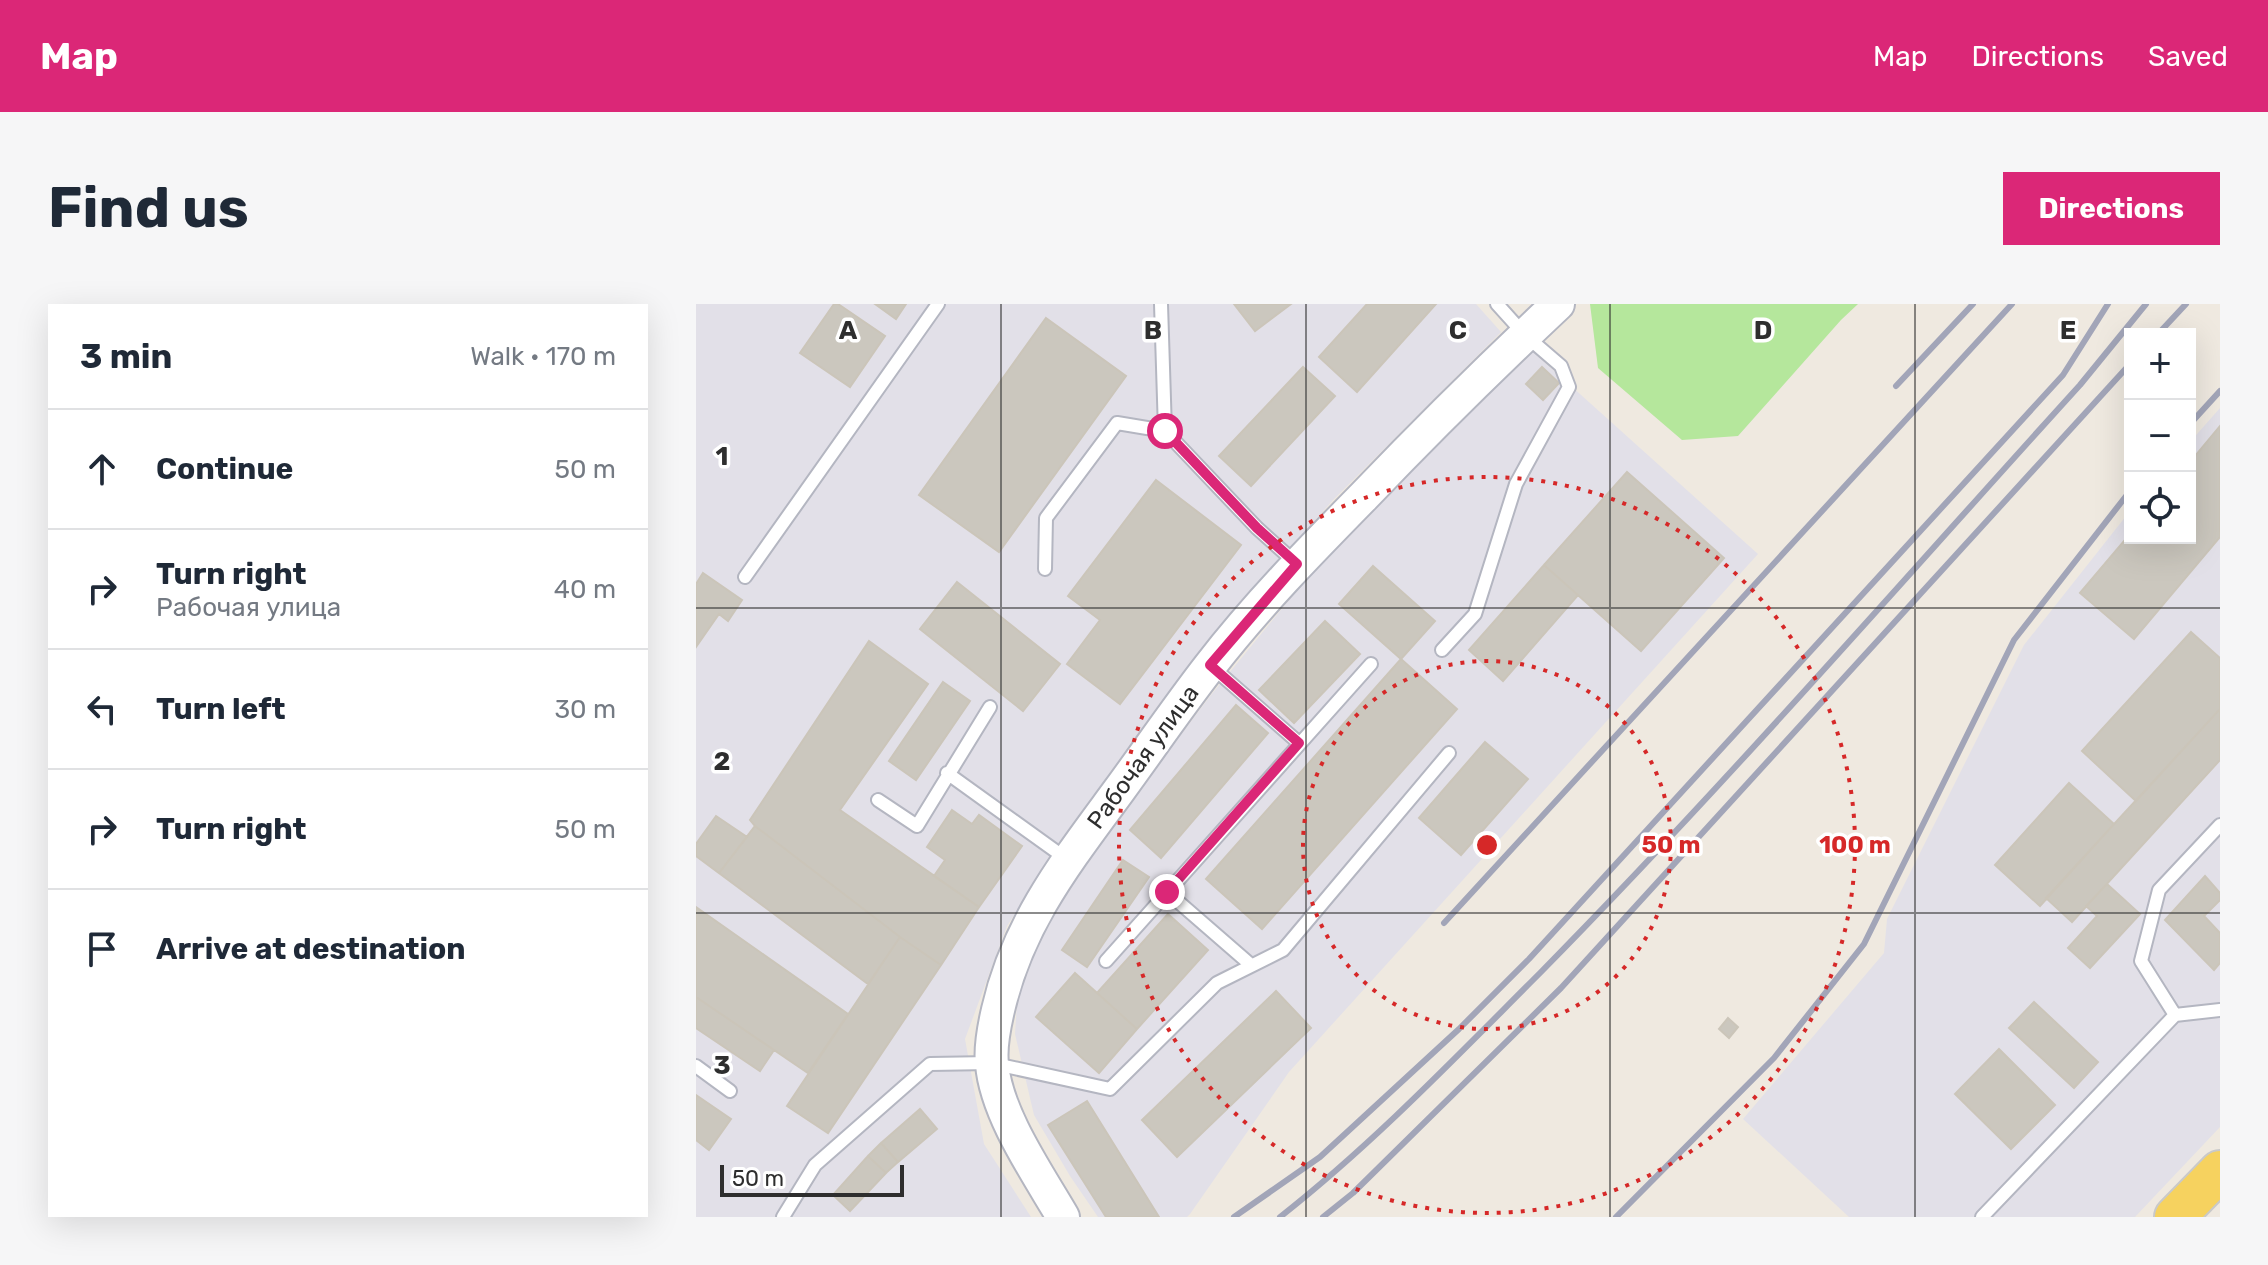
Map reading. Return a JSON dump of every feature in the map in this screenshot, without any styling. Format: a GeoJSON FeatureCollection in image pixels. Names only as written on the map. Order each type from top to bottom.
{"type":"FeatureCollection","features":[{"type":"Feature","properties":{"kind":"main road"},"geometry":{"type":"LineString","coordinates":[[2175,1217],[2220,1171]]}},
{"type":"Feature","properties":{"kind":"street","name":"Рабочая улица"},"geometry":{"type":"LineString","coordinates":[[1063,1217],[1013,1126],[998,1092],[991,1063],[995,1024],[1006,976],[1022,936],[1043,897],[1210,665],[1297,564],[1473,384],[1558,304]]}},
{"type":"Feature","properties":{"kind":"lane"},"geometry":{"type":"LineString","coordinates":[[745,577],[938,304]]}},
{"type":"Feature","properties":{"kind":"lane"},"geometry":{"type":"LineString","coordinates":[[1161,304],[1165,431]]}},
{"type":"Feature","properties":{"kind":"lane"},"geometry":{"type":"LineString","coordinates":[[1442,650],[1475,614],[1516,484],[1569,387],[1561,366],[1525,335],[1497,304]]}},
{"type":"Feature","properties":{"kind":"lane"},"geometry":{"type":"LineString","coordinates":[[1045,569],[1046,518],[1117,423],[1165,431],[1257,528],[1297,564]]}},
{"type":"Feature","properties":{"kind":"lane"},"geometry":{"type":"LineString","coordinates":[[1106,961],[1371,664]]}},
{"type":"Feature","properties":{"kind":"lane"},"geometry":{"type":"LineString","coordinates":[[1210,665],[1299,743]]}},
{"type":"Feature","properties":{"kind":"lane"},"geometry":{"type":"LineString","coordinates":[[878,800],[917,826],[990,707]]}},
{"type":"Feature","properties":{"kind":"lane"},"geometry":{"type":"LineString","coordinates":[[783,1217],[815,1165],[930,1064],[991,1063],[1110,1089],[1217,983],[1283,950],[1449,753]]}},
{"type":"Feature","properties":{"kind":"lane"},"geometry":{"type":"LineString","coordinates":[[947,773],[1068,860]]}},
{"type":"Feature","properties":{"kind":"lane"},"geometry":{"type":"LineString","coordinates":[[2175,1015],[2141,961],[2159,890],[2220,825]]}},
{"type":"Feature","properties":{"kind":"lane"},"geometry":{"type":"LineString","coordinates":[[1167,892],[1251,965]]}},
{"type":"Feature","properties":{"kind":"lane"},"geometry":{"type":"LineString","coordinates":[[1982,1217],[2175,1015],[2220,1010]]}},
{"type":"Feature","properties":{"kind":"lane"},"geometry":{"type":"LineString","coordinates":[[696,1066],[730,1091]]}},
{"type":"Feature","properties":{"kind":"shaded area"},"geometry":{"type":"Polygon","coordinates":[[[696,304],[1476,304],[1501,332],[1333,500],[1212,637],[1071,828],[1007,926],[965,1039],[984,1144],[1031,1217],[696,1217],[696,304]]]}},
{"type":"Feature","properties":{"kind":"shaded area"},"geometry":{"type":"Polygon","coordinates":[[[1531,350],[1758,554],[1289,1072],[1190,1214],[1187,1217],[1098,1217],[1034,1115],[1015,1034],[1018,988],[1047,919],[1080,868],[1211,695],[1308,577],[1531,350]]]}},
{"type":"Feature","properties":{"kind":"shaded area"},"geometry":{"type":"Polygon","coordinates":[[[2220,408],[2220,1127],[2135,1217],[1849,1217],[1743,1119],[1884,953],[1887,919],[2024,645],[2124,519],[2124,544],[2196,544],[2196,435],[2220,408]]]}},
{"type":"Feature","properties":{"kind":"green space"},"geometry":{"type":"Polygon","coordinates":[[[1590,304],[1858,304],[1738,436],[1682,440],[1598,368],[1590,304]]]}},
{"type":"Feature","properties":{"kind":"building"},"geometry":{"type":"Polygon","coordinates":[[[834,304],[885,336],[850,387],[800,353],[834,304]]]}},
{"type":"Feature","properties":{"kind":"building"},"geometry":{"type":"Polygon","coordinates":[[[875,304],[906,304],[896,319],[875,304]]]}},
{"type":"Feature","properties":{"kind":"building"},"geometry":{"type":"Polygon","coordinates":[[[1234,304],[1291,304],[1255,331],[1234,304]]]}},
{"type":"Feature","properties":{"kind":"building"},"geometry":{"type":"Polygon","coordinates":[[[1367,304],[1436,304],[1357,392],[1319,357],[1367,304]]]}},
{"type":"Feature","properties":{"kind":"building"},"geometry":{"type":"Polygon","coordinates":[[[1046,318],[1126,376],[999,552],[919,495],[1046,318]]]}},
{"type":"Feature","properties":{"kind":"building"},"geometry":{"type":"Polygon","coordinates":[[[1303,367],[1335,396],[1251,486],[1219,456],[1303,367]]]}},
{"type":"Feature","properties":{"kind":"building"},"geometry":{"type":"Polygon","coordinates":[[[1542,367],[1559,383],[1543,400],[1526,384],[1542,367]]]}},
{"type":"Feature","properties":{"kind":"building"},"geometry":{"type":"Polygon","coordinates":[[[2220,426],[2220,537],[2134,639],[2080,593],[2124,541],[2124,544],[2196,544],[2196,455],[2220,426]]]}},
{"type":"Feature","properties":{"kind":"building"},"geometry":{"type":"Polygon","coordinates":[[[1627,472],[1724,558],[1641,651],[1544,565],[1627,472]]]}},
{"type":"Feature","properties":{"kind":"building"},"geometry":{"type":"Polygon","coordinates":[[[1156,480],[1241,545],[1120,704],[1067,664],[1100,620],[1068,596],[1156,480]]]}},
{"type":"Feature","properties":{"kind":"building"},"geometry":{"type":"Polygon","coordinates":[[[1544,565],[1578,595],[1503,681],[1469,650],[1544,565]]]}},
{"type":"Feature","properties":{"kind":"building"},"geometry":{"type":"Polygon","coordinates":[[[1373,566],[1435,621],[1401,659],[1339,604],[1373,566]]]}},
{"type":"Feature","properties":{"kind":"building"},"geometry":{"type":"Polygon","coordinates":[[[703,573],[742,600],[728,621],[719,614],[696,647],[696,584],[703,573]]]}},
{"type":"Feature","properties":{"kind":"building"},"geometry":{"type":"Polygon","coordinates":[[[957,582],[1060,664],[1023,711],[920,629],[957,582]]]}},
{"type":"Feature","properties":{"kind":"building"},"geometry":{"type":"Polygon","coordinates":[[[1325,621],[1360,654],[1294,723],[1259,690],[1325,621]]]}},
{"type":"Feature","properties":{"kind":"building"},"geometry":{"type":"Polygon","coordinates":[[[2191,632],[2220,658],[2220,709],[2136,801],[2082,751],[2191,632]]]}},
{"type":"Feature","properties":{"kind":"building"},"geometry":{"type":"Polygon","coordinates":[[[869,641],[928,684],[840,810],[979,907],[941,965],[900,937],[750,820],[869,641]]]}},
{"type":"Feature","properties":{"kind":"building"},"geometry":{"type":"Polygon","coordinates":[[[1401,659],[1457,709],[1262,929],[1206,879],[1401,659]]]}},
{"type":"Feature","properties":{"kind":"building"},"geometry":{"type":"Polygon","coordinates":[[[943,682],[970,701],[916,780],[889,761],[943,682]]]}},
{"type":"Feature","properties":{"kind":"building"},"geometry":{"type":"Polygon","coordinates":[[[1236,705],[1268,733],[1161,858],[1130,830],[1236,705]]]}},
{"type":"Feature","properties":{"kind":"building"},"geometry":{"type":"Polygon","coordinates":[[[2220,709],[2220,760],[2072,922],[2046,898],[2220,709]]]}},
{"type":"Feature","properties":{"kind":"building"},"geometry":{"type":"Polygon","coordinates":[[[1485,742],[1528,779],[1461,855],[1419,818],[1485,742]]]}},
{"type":"Feature","properties":{"kind":"building"},"geometry":{"type":"Polygon","coordinates":[[[2069,783],[2114,824],[2040,906],[1995,865],[2069,783]]]}},
{"type":"Feature","properties":{"kind":"building"},"geometry":{"type":"Polygon","coordinates":[[[952,810],[972,824],[979,815],[1022,846],[979,907],[934,876],[945,860],[927,847],[952,810]]]}},
{"type":"Feature","properties":{"kind":"building"},"geometry":{"type":"Polygon","coordinates":[[[716,816],[747,837],[719,873],[696,856],[696,844],[716,816]]]}},
{"type":"Feature","properties":{"kind":"building"},"geometry":{"type":"Polygon","coordinates":[[[755,826],[900,937],[868,984],[719,873],[755,826]]]}},
{"type":"Feature","properties":{"kind":"building"},"geometry":{"type":"Polygon","coordinates":[[[1123,860],[1149,877],[1087,967],[1062,950],[1123,860]]]}},
{"type":"Feature","properties":{"kind":"building"},"geometry":{"type":"Polygon","coordinates":[[[2205,876],[2220,893],[2220,900],[2204,916],[2220,933],[2220,963],[2214,970],[2165,920],[2205,876]]]}},
{"type":"Feature","properties":{"kind":"building"},"geometry":{"type":"Polygon","coordinates":[[[2107,884],[2140,914],[2090,968],[2068,948],[2097,916],[2086,906],[2107,884]]]}},
{"type":"Feature","properties":{"kind":"building"},"geometry":{"type":"Polygon","coordinates":[[[696,907],[848,1014],[808,1073],[696,997],[696,907]]]}},
{"type":"Feature","properties":{"kind":"building"},"geometry":{"type":"Polygon","coordinates":[[[1168,914],[1208,950],[1137,1029],[1097,993],[1168,914]]]}},
{"type":"Feature","properties":{"kind":"building"},"geometry":{"type":"Polygon","coordinates":[[[900,937],[941,965],[828,1133],[787,1106],[900,937]]]}},
{"type":"Feature","properties":{"kind":"building"},"geometry":{"type":"Polygon","coordinates":[[[1075,973],[1137,1029],[1099,1073],[1036,1017],[1075,973]]]}},
{"type":"Feature","properties":{"kind":"building"},"geometry":{"type":"Polygon","coordinates":[[[1276,991],[1311,1028],[1177,1157],[1142,1120],[1276,991]]]}},
{"type":"Feature","properties":{"kind":"building"},"geometry":{"type":"Polygon","coordinates":[[[696,997],[774,1050],[760,1071],[696,1028],[696,997]]]}},
{"type":"Feature","properties":{"kind":"building"},"geometry":{"type":"Polygon","coordinates":[[[2034,1002],[2098,1062],[2074,1088],[2009,1028],[2034,1002]]]}},
{"type":"Feature","properties":{"kind":"building"},"geometry":{"type":"Polygon","coordinates":[[[1728,1018],[1738,1027],[1729,1038],[1719,1029],[1728,1018]]]}},
{"type":"Feature","properties":{"kind":"building"},"geometry":{"type":"Polygon","coordinates":[[[1999,1049],[2055,1105],[2011,1149],[1955,1094],[1999,1049]]]}},
{"type":"Feature","properties":{"kind":"building"},"geometry":{"type":"Polygon","coordinates":[[[696,1095],[731,1119],[709,1150],[696,1140],[696,1095]]]}},
{"type":"Feature","properties":{"kind":"building"},"geometry":{"type":"Polygon","coordinates":[[[1087,1101],[1159,1217],[1106,1217],[1048,1125],[1087,1101]]]}},
{"type":"Feature","properties":{"kind":"building"},"geometry":{"type":"Polygon","coordinates":[[[920,1109],[937,1129],[898,1162],[881,1143],[920,1109]]]}},
{"type":"Feature","properties":{"kind":"building"},"geometry":{"type":"Polygon","coordinates":[[[881,1143],[898,1162],[886,1173],[868,1156],[881,1143]]]}},
{"type":"Feature","properties":{"kind":"building"},"geometry":{"type":"Polygon","coordinates":[[[868,1156],[886,1173],[850,1211],[833,1195],[868,1156]]]}},
{"type":"Feature","properties":{"kind":"railway"},"geometry":{"type":"LineString","coordinates":[[1896,386],[1973,304]]}},
{"type":"Feature","properties":{"kind":"railway"},"geometry":{"type":"LineString","coordinates":[[1444,923],[2012,304]]}},
{"type":"Feature","properties":{"kind":"railway"},"geometry":{"type":"LineString","coordinates":[[1234,1217],[1320,1157],[1459,1029],[1529,959],[2063,375],[2108,304]]}},
{"type":"Feature","properties":{"kind":"railway"},"geometry":{"type":"LineString","coordinates":[[1280,1217],[1414,1099],[1609,902],[1746,756],[2080,385],[2146,304]]}},
{"type":"Feature","properties":{"kind":"railway"},"geometry":{"type":"LineString","coordinates":[[2164,328],[2186,304]]}},
{"type":"Feature","properties":{"kind":"railway"},"geometry":{"type":"LineString","coordinates":[[1323,1217],[1353,1193],[1561,988],[2124,371]]}},
{"type":"Feature","properties":{"kind":"railway"},"geometry":{"type":"LineString","coordinates":[[2196,417],[2220,391]]}},
{"type":"Feature","properties":{"kind":"railway"},"geometry":{"type":"LineString","coordinates":[[1616,1217],[1774,1058],[1864,944],[2014,640],[2124,499]]}},
{"type":"Feature","properties":{"kind":"route"},"geometry":{"type":"LineString","coordinates":[[1165,431],[1257,528],[1297,564],[1210,665],[1299,743],[1167,892]]}}]}
